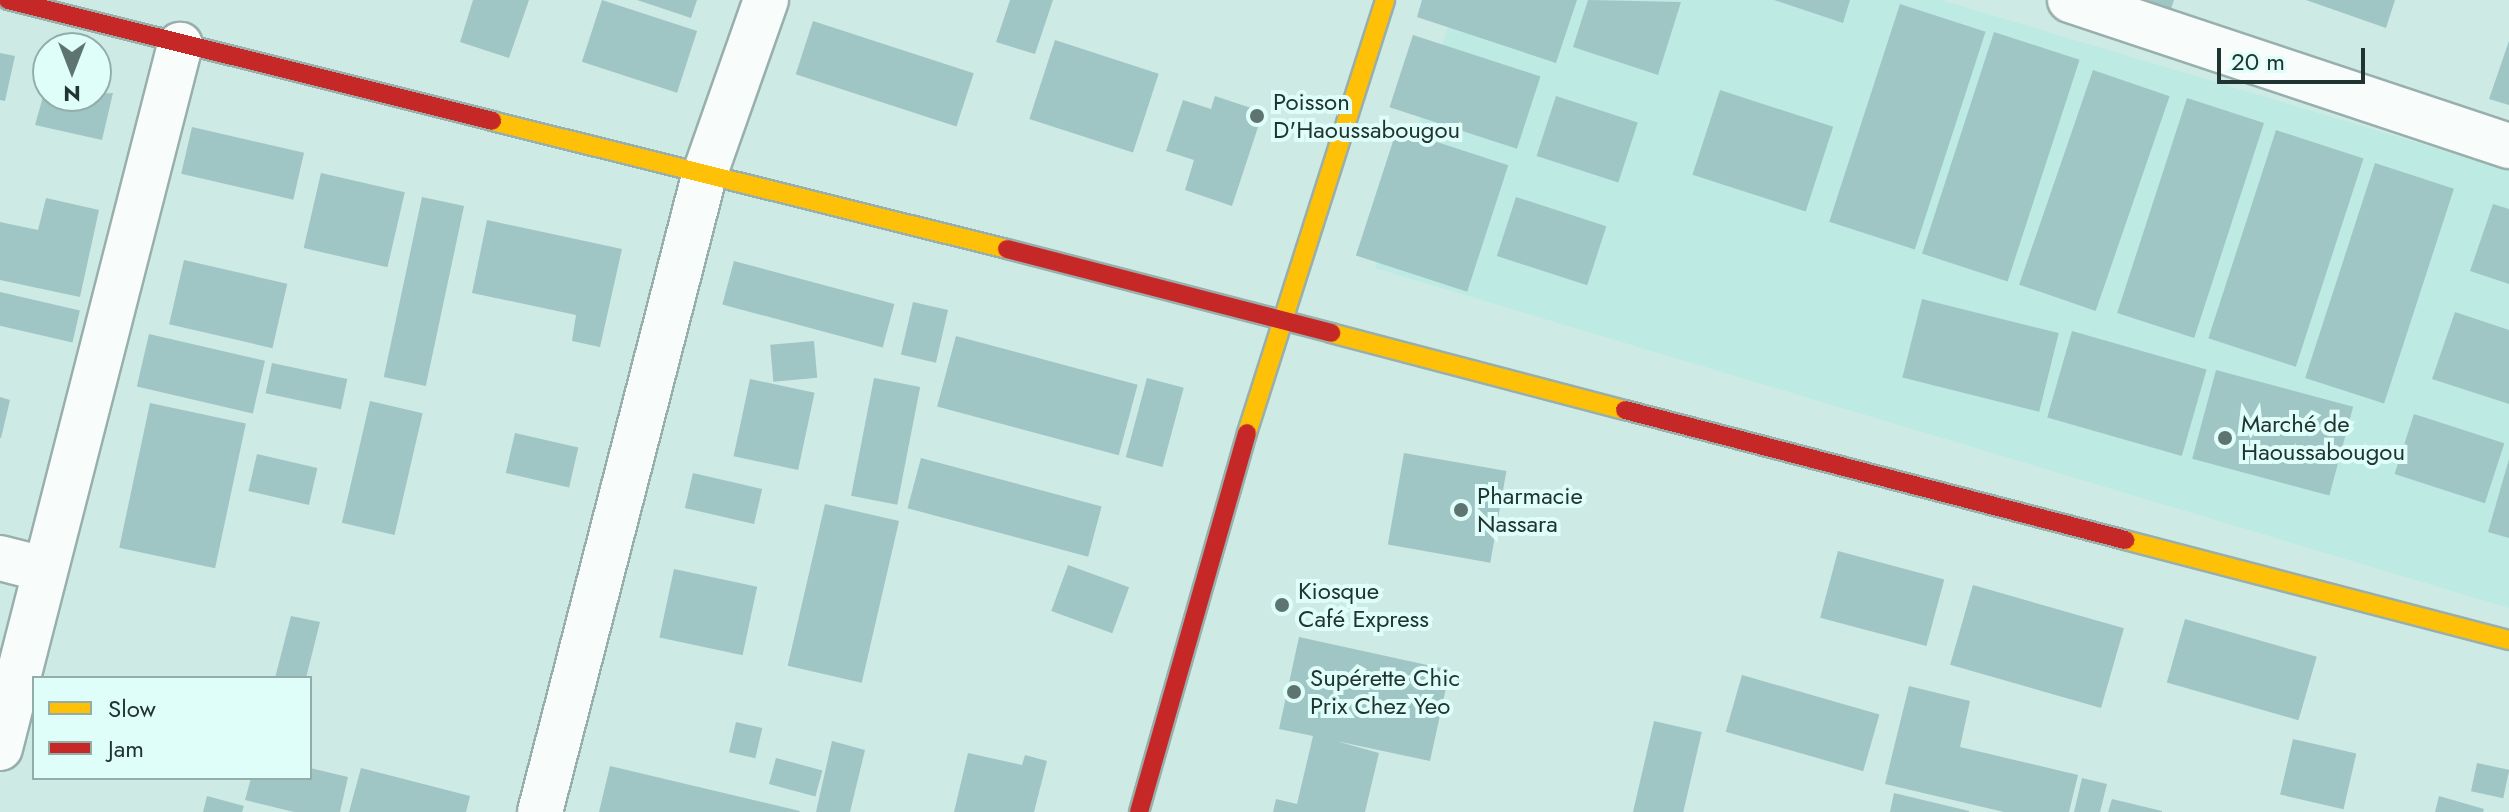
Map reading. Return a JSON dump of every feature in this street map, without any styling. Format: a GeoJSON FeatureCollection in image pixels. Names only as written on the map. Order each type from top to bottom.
{"type":"FeatureCollection","features":[{"type":"Feature","properties":{"kind":"street"},"geometry":{"type":"LineString","coordinates":[[8,0],[2509,640]]}},
{"type":"Feature","properties":{"kind":"street"},"geometry":{"type":"LineString","coordinates":[[540,812],[704,176],[766,0]]}},
{"type":"Feature","properties":{"kind":"street"},"geometry":{"type":"LineString","coordinates":[[1139,812],[1278,323],[1385,0]]}},
{"type":"Feature","properties":{"kind":"street"},"geometry":{"type":"LineString","coordinates":[[2070,0],[2509,146]]}},
{"type":"Feature","properties":{"kind":"street"},"geometry":{"type":"LineString","coordinates":[[0,748],[43,569],[180,45]]}},
{"type":"Feature","properties":{"kind":"street"},"geometry":{"type":"LineString","coordinates":[[0,558],[43,569]]}},
{"type":"Feature","properties":{"kind":"shaded area","name":"Marché de Haoussabougou"},"geometry":{"type":"Polygon","coordinates":[[[1456,0],[1941,0],[2509,170],[2509,608],[1375,268],[1456,0]]]}},
{"type":"Feature","properties":{"kind":"building"},"geometry":{"type":"Polygon","coordinates":[[[473,0],[529,0],[509,58],[460,42],[473,0]]]}},
{"type":"Feature","properties":{"kind":"building"},"geometry":{"type":"Polygon","coordinates":[[[602,0],[697,31],[677,93],[582,62],[602,0]]]}},
{"type":"Feature","properties":{"kind":"building"},"geometry":{"type":"Polygon","coordinates":[[[637,0],[697,0],[691,18],[637,0]]]}},
{"type":"Feature","properties":{"kind":"building"},"geometry":{"type":"Polygon","coordinates":[[[1010,0],[1053,0],[1035,54],[996,42],[1010,0]]]}},
{"type":"Feature","properties":{"kind":"building"},"geometry":{"type":"Polygon","coordinates":[[[1422,0],[1577,0],[1556,63],[1417,17],[1422,0]]]}},
{"type":"Feature","properties":{"kind":"building"},"geometry":{"type":"Polygon","coordinates":[[[1588,0],[1681,2],[1658,75],[1573,47],[1588,0]]]}},
{"type":"Feature","properties":{"kind":"building"},"geometry":{"type":"Polygon","coordinates":[[[1774,0],[1850,0],[1843,23],[1774,0]]]}},
{"type":"Feature","properties":{"kind":"building"},"geometry":{"type":"Polygon","coordinates":[[[2146,0],[2174,0],[2171,9],[2146,0]]]}},
{"type":"Feature","properties":{"kind":"building"},"geometry":{"type":"Polygon","coordinates":[[[2306,0],[2395,0],[2386,28],[2306,0]]]}},
{"type":"Feature","properties":{"kind":"building"},"geometry":{"type":"Polygon","coordinates":[[[1900,4],[1986,32],[1915,250],[1829,222],[1900,4]]]}},
{"type":"Feature","properties":{"kind":"building"},"geometry":{"type":"Polygon","coordinates":[[[813,21],[974,73],[956,126],[796,74],[813,21]]]}},
{"type":"Feature","properties":{"kind":"building"},"geometry":{"type":"Polygon","coordinates":[[[1994,32],[2080,60],[2008,281],[1922,254],[1994,32]]]}},
{"type":"Feature","properties":{"kind":"building"},"geometry":{"type":"Polygon","coordinates":[[[1413,35],[1540,76],[1517,149],[1390,107],[1413,35]]]}},
{"type":"Feature","properties":{"kind":"building"},"geometry":{"type":"Polygon","coordinates":[[[1055,40],[1159,74],[1133,153],[1029,119],[1055,40]]]}},
{"type":"Feature","properties":{"kind":"building"},"geometry":{"type":"Polygon","coordinates":[[[2509,41],[2509,105],[2489,99],[2509,41]]]}},
{"type":"Feature","properties":{"kind":"building"},"geometry":{"type":"Polygon","coordinates":[[[0,53],[15,56],[5,101],[0,100],[0,53]]]}},
{"type":"Feature","properties":{"kind":"building"},"geometry":{"type":"Polygon","coordinates":[[[2093,70],[2170,96],[2096,311],[2019,285],[2093,70]]]}},
{"type":"Feature","properties":{"kind":"building"},"geometry":{"type":"Polygon","coordinates":[[[1720,90],[1833,127],[1806,211],[1692,175],[1720,90]]]}},
{"type":"Feature","properties":{"kind":"building"},"geometry":{"type":"Polygon","coordinates":[[[1215,96],[1263,112],[1232,206],[1185,190],[1194,160],[1166,151],[1183,100],[1211,109],[1215,96]]]}},
{"type":"Feature","properties":{"kind":"building"},"geometry":{"type":"Polygon","coordinates":[[[1556,96],[1638,123],[1618,182],[1537,156],[1556,96]]]}},
{"type":"Feature","properties":{"kind":"building"},"geometry":{"type":"Polygon","coordinates":[[[2187,98],[2264,123],[2194,338],[2117,313],[2187,98]]]}},
{"type":"Feature","properties":{"kind":"building"},"geometry":{"type":"Polygon","coordinates":[[[39,112],[109,112],[102,140],[35,125],[39,112]]]}},
{"type":"Feature","properties":{"kind":"building"},"geometry":{"type":"Polygon","coordinates":[[[192,127],[304,153],[293,200],[181,174],[192,127]]]}},
{"type":"Feature","properties":{"kind":"building"},"geometry":{"type":"Polygon","coordinates":[[[1397,129],[1508,165],[1467,292],[1356,255],[1397,129]]]}},
{"type":"Feature","properties":{"kind":"building"},"geometry":{"type":"Polygon","coordinates":[[[2276,130],[2363,158],[2296,367],[2208,338],[2276,130]]]}},
{"type":"Feature","properties":{"kind":"building"},"geometry":{"type":"Polygon","coordinates":[[[2375,163],[2454,189],[2384,404],[2305,378],[2375,163]]]}},
{"type":"Feature","properties":{"kind":"building"},"geometry":{"type":"Polygon","coordinates":[[[321,173],[405,192],[387,267],[304,248],[321,173]]]}},
{"type":"Feature","properties":{"kind":"building"},"geometry":{"type":"Polygon","coordinates":[[[422,197],[464,206],[426,386],[384,377],[422,197]]]}},
{"type":"Feature","properties":{"kind":"building"},"geometry":{"type":"Polygon","coordinates":[[[1516,197],[1606,226],[1587,285],[1497,256],[1516,197]]]}},
{"type":"Feature","properties":{"kind":"building"},"geometry":{"type":"Polygon","coordinates":[[[46,198],[99,210],[80,297],[0,280],[0,222],[38,230],[46,198]]]}},
{"type":"Feature","properties":{"kind":"building"},"geometry":{"type":"Polygon","coordinates":[[[2493,204],[2509,209],[2509,284],[2470,271],[2493,204]]]}},
{"type":"Feature","properties":{"kind":"building"},"geometry":{"type":"Polygon","coordinates":[[[487,220],[622,249],[600,347],[572,341],[576,315],[472,293],[487,220]]]}},
{"type":"Feature","properties":{"kind":"building"},"geometry":{"type":"Polygon","coordinates":[[[184,260],[287,284],[272,348],[169,324],[184,260]]]}},
{"type":"Feature","properties":{"kind":"building"},"geometry":{"type":"Polygon","coordinates":[[[734,261],[894,304],[883,347],[722,304],[734,261]]]}},
{"type":"Feature","properties":{"kind":"building"},"geometry":{"type":"Polygon","coordinates":[[[0,292],[80,310],[72,343],[0,326],[0,292]]]}},
{"type":"Feature","properties":{"kind":"building"},"geometry":{"type":"Polygon","coordinates":[[[1922,299],[2059,333],[2039,412],[1902,378],[1922,299]]]}},
{"type":"Feature","properties":{"kind":"building"},"geometry":{"type":"Polygon","coordinates":[[[913,302],[948,310],[936,363],[901,355],[913,302]]]}},
{"type":"Feature","properties":{"kind":"building"},"geometry":{"type":"Polygon","coordinates":[[[2455,312],[2509,330],[2509,404],[2432,379],[2455,312]]]}},
{"type":"Feature","properties":{"kind":"building"},"geometry":{"type":"Polygon","coordinates":[[[2072,331],[2207,370],[2182,456],[2047,418],[2072,331]]]}},
{"type":"Feature","properties":{"kind":"building"},"geometry":{"type":"Polygon","coordinates":[[[149,334],[265,361],[253,413],[137,387],[149,334]]]}},
{"type":"Feature","properties":{"kind":"building"},"geometry":{"type":"Polygon","coordinates":[[[956,336],[1138,385],[1119,455],[937,407],[956,336]]]}},
{"type":"Feature","properties":{"kind":"building"},"geometry":{"type":"Polygon","coordinates":[[[814,341],[817,378],[773,382],[770,345],[814,341]]]}},
{"type":"Feature","properties":{"kind":"building"},"geometry":{"type":"Polygon","coordinates":[[[272,363],[347,379],[341,409],[266,393],[272,363]]]}},
{"type":"Feature","properties":{"kind":"building"},"geometry":{"type":"Polygon","coordinates":[[[2216,370],[2353,407],[2329,496],[2192,459],[2216,370]]]}},
{"type":"Feature","properties":{"kind":"building"},"geometry":{"type":"Polygon","coordinates":[[[874,378],[920,387],[897,505],[851,496],[874,378]]]}},
{"type":"Feature","properties":{"kind":"building"},"geometry":{"type":"Polygon","coordinates":[[[1147,378],[1184,388],[1162,467],[1126,457],[1147,378]]]}},
{"type":"Feature","properties":{"kind":"building"},"geometry":{"type":"Polygon","coordinates":[[[750,379],[815,393],[798,470],[734,456],[750,379]]]}},
{"type":"Feature","properties":{"kind":"building"},"geometry":{"type":"Polygon","coordinates":[[[0,397],[10,400],[1,438],[0,438],[0,397]]]}},
{"type":"Feature","properties":{"kind":"building"},"geometry":{"type":"Polygon","coordinates":[[[370,401],[423,413],[394,535],[342,523],[370,401]]]}},
{"type":"Feature","properties":{"kind":"building"},"geometry":{"type":"Polygon","coordinates":[[[150,403],[246,423],[215,568],[119,548],[150,403]]]}},
{"type":"Feature","properties":{"kind":"building"},"geometry":{"type":"Polygon","coordinates":[[[2414,414],[2504,443],[2485,503],[2395,474],[2414,414]]]}},
{"type":"Feature","properties":{"kind":"building"},"geometry":{"type":"Polygon","coordinates":[[[515,433],[578,448],[569,488],[506,473],[515,433]]]}},
{"type":"Feature","properties":{"kind":"building"},"geometry":{"type":"Polygon","coordinates":[[[1404,453],[1506,471],[1490,563],[1388,545],[1404,453]]]}},
{"type":"Feature","properties":{"kind":"building"},"geometry":{"type":"Polygon","coordinates":[[[257,454],[317,468],[309,505],[248,491],[257,454]]]}},
{"type":"Feature","properties":{"kind":"building"},"geometry":{"type":"Polygon","coordinates":[[[921,458],[1102,506],[1088,557],[908,508],[921,458]]]}},
{"type":"Feature","properties":{"kind":"building"},"geometry":{"type":"Polygon","coordinates":[[[2509,459],[2509,538],[2488,532],[2509,459]]]}},
{"type":"Feature","properties":{"kind":"building"},"geometry":{"type":"Polygon","coordinates":[[[693,473],[762,489],[754,524],[685,508],[693,473]]]}},
{"type":"Feature","properties":{"kind":"building"},"geometry":{"type":"Polygon","coordinates":[[[825,504],[899,521],[862,683],[788,666],[825,504]]]}},
{"type":"Feature","properties":{"kind":"building"},"geometry":{"type":"Polygon","coordinates":[[[1838,551],[1944,579],[1926,646],[1820,618],[1838,551]]]}},
{"type":"Feature","properties":{"kind":"building"},"geometry":{"type":"Polygon","coordinates":[[[1068,565],[1129,587],[1112,633],[1051,611],[1068,565]]]}},
{"type":"Feature","properties":{"kind":"building"},"geometry":{"type":"Polygon","coordinates":[[[674,569],[757,587],[743,655],[659,637],[674,569]]]}},
{"type":"Feature","properties":{"kind":"building"},"geometry":{"type":"Polygon","coordinates":[[[1973,585],[2124,628],[2101,708],[1950,665],[1973,585]]]}},
{"type":"Feature","properties":{"kind":"building"},"geometry":{"type":"Polygon","coordinates":[[[291,616],[320,622],[306,676],[276,676],[291,616]]]}},
{"type":"Feature","properties":{"kind":"building"},"geometry":{"type":"Polygon","coordinates":[[[2185,619],[2317,657],[2299,720],[2167,682],[2185,619]]]}},
{"type":"Feature","properties":{"kind":"building"},"geometry":{"type":"Polygon","coordinates":[[[1299,637],[1450,670],[1430,761],[1336,741],[1379,753],[1365,812],[1273,812],[1276,799],[1297,804],[1313,736],[1279,729],[1299,637]]]}},
{"type":"Feature","properties":{"kind":"building"},"geometry":{"type":"Polygon","coordinates":[[[1742,675],[1879,714],[1863,771],[1726,732],[1742,675]]]}},
{"type":"Feature","properties":{"kind":"building"},"geometry":{"type":"Polygon","coordinates":[[[1909,686],[1970,701],[1960,747],[2078,775],[2069,812],[2004,812],[1885,784],[1909,686]]]}},
{"type":"Feature","properties":{"kind":"building"},"geometry":{"type":"Polygon","coordinates":[[[1654,721],[1702,732],[1683,812],[1633,812],[1654,721]]]}},
{"type":"Feature","properties":{"kind":"building"},"geometry":{"type":"Polygon","coordinates":[[[736,722],[762,728],[755,758],[729,752],[736,722]]]}},
{"type":"Feature","properties":{"kind":"building"},"geometry":{"type":"Polygon","coordinates":[[[2293,739],[2356,754],[2344,809],[2280,795],[2293,739]]]}},
{"type":"Feature","properties":{"kind":"building"},"geometry":{"type":"Polygon","coordinates":[[[832,741],[865,750],[850,812],[816,812],[832,741]]]}},
{"type":"Feature","properties":{"kind":"building"},"geometry":{"type":"Polygon","coordinates":[[[968,753],[1022,765],[1025,755],[1047,761],[1034,812],[954,812],[968,753]]]}},
{"type":"Feature","properties":{"kind":"building"},"geometry":{"type":"Polygon","coordinates":[[[776,758],[822,770],[815,797],[769,784],[776,758]]]}},
{"type":"Feature","properties":{"kind":"building"},"geometry":{"type":"Polygon","coordinates":[[[2477,763],[2509,770],[2503,798],[2471,791],[2477,763]]]}},
{"type":"Feature","properties":{"kind":"building"},"geometry":{"type":"Polygon","coordinates":[[[610,766],[800,811],[599,812],[610,766]]]}},
{"type":"Feature","properties":{"kind":"building"},"geometry":{"type":"Polygon","coordinates":[[[312,768],[348,777],[340,812],[294,812],[245,800],[250,780],[312,780],[312,768]]]}},
{"type":"Feature","properties":{"kind":"building"},"geometry":{"type":"Polygon","coordinates":[[[361,768],[470,796],[466,812],[349,812],[361,768]]]}},
{"type":"Feature","properties":{"kind":"building"},"geometry":{"type":"Polygon","coordinates":[[[2082,778],[2107,784],[2100,812],[2074,812],[2082,778]]]}},
{"type":"Feature","properties":{"kind":"building"},"geometry":{"type":"Polygon","coordinates":[[[1894,793],[1969,811],[1969,812],[1890,812],[1894,793]]]}},
{"type":"Feature","properties":{"kind":"building"},"geometry":{"type":"Polygon","coordinates":[[[207,796],[244,806],[242,812],[203,812],[207,796]]]}},
{"type":"Feature","properties":{"kind":"building"},"geometry":{"type":"Polygon","coordinates":[[[2439,796],[2484,809],[2483,812],[2435,812],[2439,796]]]}},
{"type":"Feature","properties":{"kind":"building"},"geometry":{"type":"Polygon","coordinates":[[[2112,799],[2162,811],[2162,812],[2108,812],[2112,799]]]}},
{"type":"Feature","properties":{"kind":"traffic: slow"},"geometry":{"type":"LineString","coordinates":[[1247,433],[1385,0]]}},
{"type":"Feature","properties":{"kind":"traffic: slow"},"geometry":{"type":"LineString","coordinates":[[492,121],[1007,249]]}},
{"type":"Feature","properties":{"kind":"traffic: slow"},"geometry":{"type":"LineString","coordinates":[[1331,333],[1625,410]]}},
{"type":"Feature","properties":{"kind":"traffic: slow"},"geometry":{"type":"LineString","coordinates":[[2125,540],[2509,640]]}},
{"type":"Feature","properties":{"kind":"traffic: jam"},"geometry":{"type":"LineString","coordinates":[[8,0],[492,121]]}},
{"type":"Feature","properties":{"kind":"traffic: jam"},"geometry":{"type":"LineString","coordinates":[[1007,249],[1331,333]]}},
{"type":"Feature","properties":{"kind":"traffic: jam"},"geometry":{"type":"LineString","coordinates":[[1625,410],[2125,540]]}},
{"type":"Feature","properties":{"kind":"traffic: jam"},"geometry":{"type":"LineString","coordinates":[[1139,812],[1247,433]]}},
{"type":"Feature","properties":{"kind":"place","name":"Poisson D'Haoussabougou"},"geometry":{"type":"Point","coordinates":[1257,116]}},
{"type":"Feature","properties":{"kind":"place","name":"Marché de Haoussabougou"},"geometry":{"type":"Point","coordinates":[2225,438]}},
{"type":"Feature","properties":{"kind":"place","name":"Pharmacie Nassara"},"geometry":{"type":"Point","coordinates":[1461,510]}},
{"type":"Feature","properties":{"kind":"place","name":"Kiosque Café Express"},"geometry":{"type":"Point","coordinates":[1282,605]}},
{"type":"Feature","properties":{"kind":"place","name":"Supérette Chic Prix Chez Yeo"},"geometry":{"type":"Point","coordinates":[1294,692]}}]}
